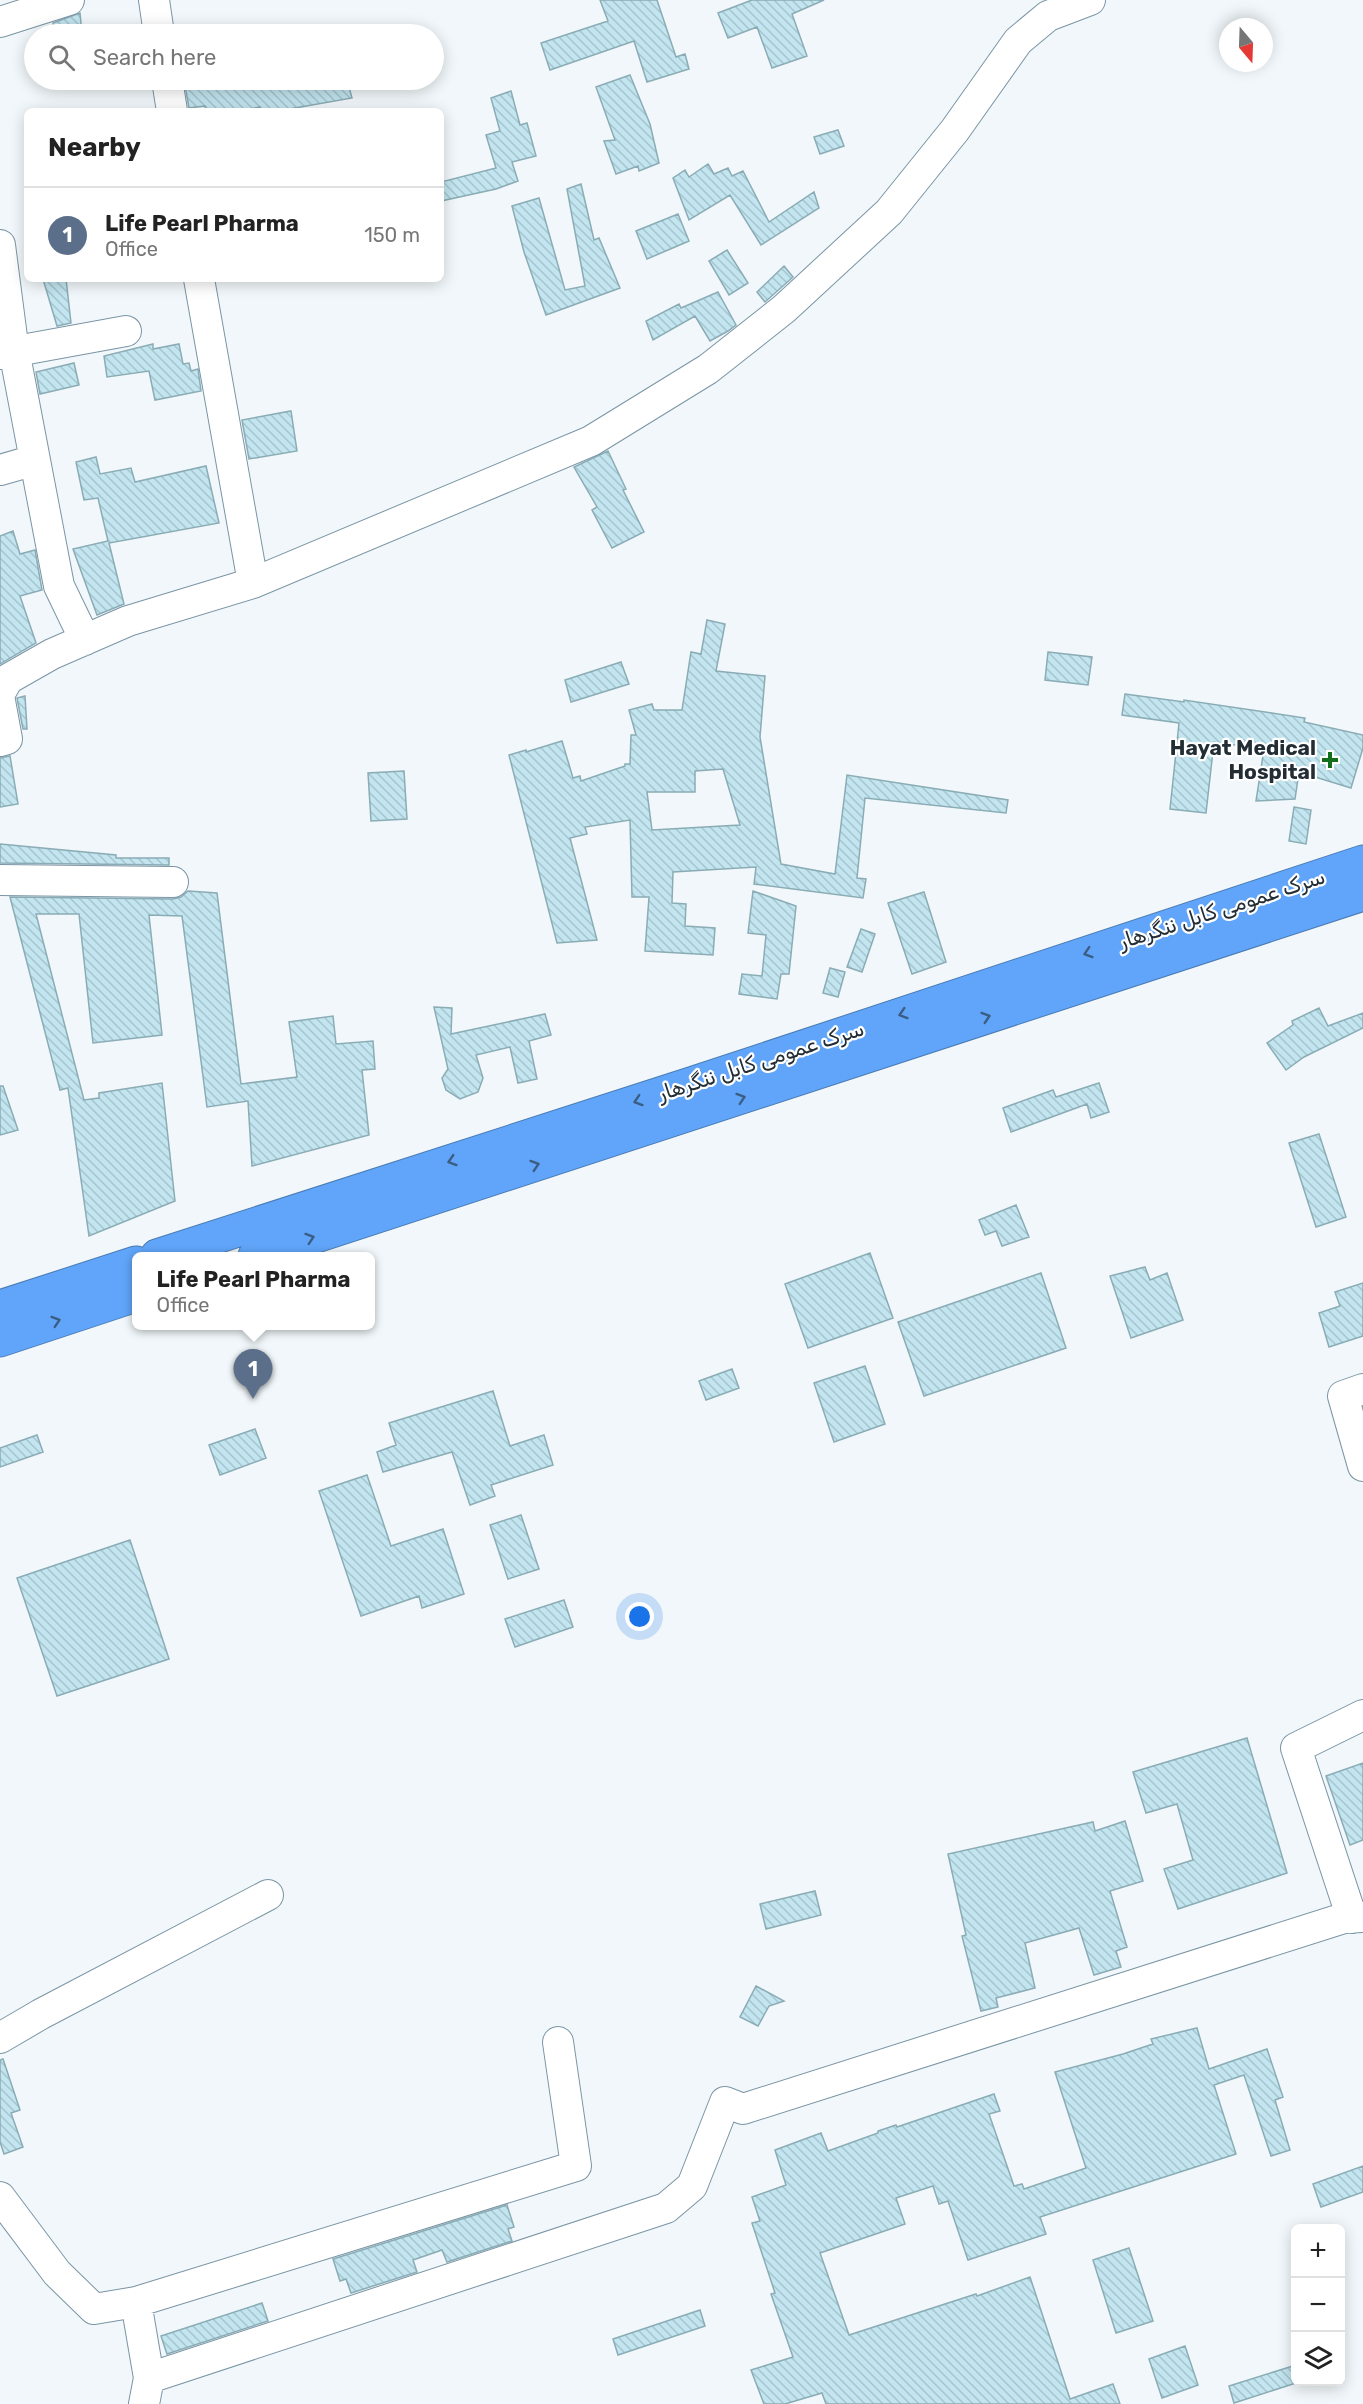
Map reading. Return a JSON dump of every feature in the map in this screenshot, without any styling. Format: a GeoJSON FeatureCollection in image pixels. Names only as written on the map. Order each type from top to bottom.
{"type":"FeatureCollection","features":[{"type":"Feature","properties":{"kind":"highway","name":"سرک عمومی کابل ننگرهار"},"geometry":{"type":"LineString","coordinates":[[204,1252],[250,1247],[1220,925],[1363,862]]}},
{"type":"Feature","properties":{"kind":"highway","name":"سرک عمومی کابل ننگرهار"},"geometry":{"type":"LineString","coordinates":[[1220,925],[1363,894]]}},
{"type":"Feature","properties":{"kind":"highway"},"geometry":{"type":"LineString","coordinates":[[0,1307],[132,1264]]}},
{"type":"Feature","properties":{"kind":"highway"},"geometry":{"type":"LineString","coordinates":[[0,1340],[132,1296]]}},
{"type":"Feature","properties":{"kind":"street"},"geometry":{"type":"LineString","coordinates":[[0,22],[69,0]]}},
{"type":"Feature","properties":{"kind":"street"},"geometry":{"type":"LineString","coordinates":[[154,0],[158,24]]}},
{"type":"Feature","properties":{"kind":"street"},"geometry":{"type":"LineString","coordinates":[[0,693],[8,679],[52,654],[128,621],[253,583],[591,441],[708,369],[784,309],[889,212],[955,130],[1018,41],[1048,16],[1090,0]]}},
{"type":"Feature","properties":{"kind":"street"},"geometry":{"type":"LineString","coordinates":[[169,90],[172,108]]}},
{"type":"Feature","properties":{"kind":"street"},"geometry":{"type":"LineString","coordinates":[[0,245],[7,353],[35,460],[59,586],[85,640]]}},
{"type":"Feature","properties":{"kind":"street"},"geometry":{"type":"LineString","coordinates":[[200,282],[253,583]]}},
{"type":"Feature","properties":{"kind":"street"},"geometry":{"type":"LineString","coordinates":[[7,353],[126,331]]}},
{"type":"Feature","properties":{"kind":"street"},"geometry":{"type":"LineString","coordinates":[[0,470],[35,460]]}},
{"type":"Feature","properties":{"kind":"street"},"geometry":{"type":"LineString","coordinates":[[0,701],[6,739],[0,741]]}},
{"type":"Feature","properties":{"kind":"street"},"geometry":{"type":"LineString","coordinates":[[0,880],[173,882]]}},
{"type":"Feature","properties":{"kind":"street"},"geometry":{"type":"LineString","coordinates":[[1363,1389],[1343,1396],[1363,1466]]}},
{"type":"Feature","properties":{"kind":"street"},"geometry":{"type":"LineString","coordinates":[[136,2302],[146,2391],[666,2208],[692,2186],[725,2102],[743,2109],[1344,1918],[1357,1918],[1296,1748],[1363,1715]]}},
{"type":"Feature","properties":{"kind":"street"},"geometry":{"type":"LineString","coordinates":[[0,2038],[41,2014],[268,1895]]}},
{"type":"Feature","properties":{"kind":"street"},"geometry":{"type":"LineString","coordinates":[[0,2197],[57,2273],[94,2309],[136,2302],[576,2166],[558,2042]]}},
{"type":"Feature","properties":{"kind":"building"},"geometry":{"type":"Polygon","coordinates":[[[600,0],[657,0],[676,57],[685,54],[689,69],[647,82],[634,41],[550,70],[541,43],[608,21],[600,0]]]}},
{"type":"Feature","properties":{"kind":"building"},"geometry":{"type":"Polygon","coordinates":[[[752,0],[824,0],[792,14],[807,56],[772,68],[757,27],[728,38],[718,13],[752,0]]]}},
{"type":"Feature","properties":{"kind":"building"},"geometry":{"type":"Polygon","coordinates":[[[80,13],[81,24],[53,23],[80,13]]]}},
{"type":"Feature","properties":{"kind":"building"},"geometry":{"type":"Polygon","coordinates":[[[630,75],[650,124],[659,163],[639,171],[638,166],[616,174],[604,141],[615,140],[596,87],[630,75]]]}},
{"type":"Feature","properties":{"kind":"building"},"geometry":{"type":"Polygon","coordinates":[[[186,90],[350,90],[352,98],[295,108],[205,108],[205,106],[189,108],[186,90]]]}},
{"type":"Feature","properties":{"kind":"building"},"geometry":{"type":"Polygon","coordinates":[[[511,91],[520,125],[527,123],[536,156],[512,162],[518,181],[496,189],[444,200],[444,181],[496,168],[486,135],[500,131],[491,98],[511,91]]]}},
{"type":"Feature","properties":{"kind":"building"},"geometry":{"type":"Polygon","coordinates":[[[838,130],[844,146],[820,154],[814,137],[838,130]]]}},
{"type":"Feature","properties":{"kind":"building"},"geometry":{"type":"Polygon","coordinates":[[[708,164],[714,174],[728,168],[732,176],[743,171],[769,222],[814,192],[819,208],[761,245],[730,195],[689,220],[673,178],[685,170],[689,177],[708,164]]]}},
{"type":"Feature","properties":{"kind":"building"},"geometry":{"type":"Polygon","coordinates":[[[581,184],[594,240],[599,238],[620,288],[546,315],[524,252],[512,206],[539,198],[565,290],[585,286],[567,189],[581,184]]]}},
{"type":"Feature","properties":{"kind":"building"},"geometry":{"type":"Polygon","coordinates":[[[678,214],[689,241],[647,259],[636,231],[678,214]]]}},
{"type":"Feature","properties":{"kind":"building"},"geometry":{"type":"Polygon","coordinates":[[[727,250],[748,283],[729,295],[709,261],[727,250]]]}},
{"type":"Feature","properties":{"kind":"building"},"geometry":{"type":"Polygon","coordinates":[[[784,266],[793,277],[765,302],[757,292],[784,266]]]}},
{"type":"Feature","properties":{"kind":"building"},"geometry":{"type":"Polygon","coordinates":[[[44,282],[66,282],[71,323],[57,326],[44,282]]]}},
{"type":"Feature","properties":{"kind":"building"},"geometry":{"type":"Polygon","coordinates":[[[718,292],[736,325],[728,331],[710,341],[695,316],[653,340],[646,321],[679,304],[681,308],[718,292]]]}},
{"type":"Feature","properties":{"kind":"building"},"geometry":{"type":"Polygon","coordinates":[[[153,344],[153,349],[179,344],[183,364],[189,363],[191,371],[198,369],[201,391],[155,400],[149,371],[107,377],[104,356],[153,344]]]}},
{"type":"Feature","properties":{"kind":"building"},"geometry":{"type":"Polygon","coordinates":[[[74,363],[79,385],[40,394],[36,372],[74,363]]]}},
{"type":"Feature","properties":{"kind":"building"},"geometry":{"type":"Polygon","coordinates":[[[291,411],[297,451],[249,459],[242,420],[291,411]]]}},
{"type":"Feature","properties":{"kind":"building"},"geometry":{"type":"Polygon","coordinates":[[[608,451],[626,489],[623,490],[644,532],[612,548],[592,510],[597,507],[574,467],[608,451]]]}},
{"type":"Feature","properties":{"kind":"building"},"geometry":{"type":"Polygon","coordinates":[[[96,457],[100,474],[131,468],[135,482],[206,466],[219,523],[109,543],[124,604],[97,615],[73,549],[108,541],[98,498],[84,500],[76,462],[96,457]]]}},
{"type":"Feature","properties":{"kind":"building"},"geometry":{"type":"Polygon","coordinates":[[[13,531],[20,554],[35,550],[42,590],[20,596],[36,643],[0,664],[0,536],[13,531]]]}},
{"type":"Feature","properties":{"kind":"building"},"geometry":{"type":"Polygon","coordinates":[[[707,620],[725,624],[716,671],[765,676],[760,737],[781,864],[835,874],[847,775],[1008,800],[1006,813],[865,798],[857,878],[866,879],[863,898],[754,884],[756,867],[673,872],[672,903],[686,904],[685,926],[715,928],[713,955],[645,951],[649,897],[632,897],[630,820],[585,827],[587,834],[570,838],[597,940],[557,943],[509,755],[562,741],[573,778],[580,776],[581,781],[630,764],[631,735],[636,735],[629,710],[652,704],[654,710],[682,710],[691,652],[701,654],[707,620]],[[723,769],[695,771],[695,792],[647,792],[652,830],[740,825],[723,769]]]}},
{"type":"Feature","properties":{"kind":"building"},"geometry":{"type":"Polygon","coordinates":[[[1048,652],[1092,657],[1088,685],[1045,680],[1048,652]]]}},
{"type":"Feature","properties":{"kind":"building"},"geometry":{"type":"Polygon","coordinates":[[[621,662],[629,684],[571,702],[565,680],[621,662]]]}},
{"type":"Feature","properties":{"kind":"building"},"geometry":{"type":"Polygon","coordinates":[[[1125,694],[1184,702],[1184,700],[1305,718],[1304,722],[1363,735],[1363,748],[1351,788],[1299,772],[1295,799],[1256,801],[1264,749],[1214,742],[1206,813],[1170,809],[1179,723],[1122,715],[1125,694]]]}},
{"type":"Feature","properties":{"kind":"building"},"geometry":{"type":"Polygon","coordinates":[[[25,696],[27,729],[23,729],[17,698],[25,696]]]}},
{"type":"Feature","properties":{"kind":"building"},"geometry":{"type":"Polygon","coordinates":[[[10,756],[18,804],[0,807],[0,758],[10,756]]]}},
{"type":"Feature","properties":{"kind":"building"},"geometry":{"type":"Polygon","coordinates":[[[404,771],[407,819],[371,821],[368,773],[404,771]]]}},
{"type":"Feature","properties":{"kind":"building"},"geometry":{"type":"Polygon","coordinates":[[[1294,807],[1311,810],[1306,844],[1289,841],[1294,807]]]}},
{"type":"Feature","properties":{"kind":"building"},"geometry":{"type":"Polygon","coordinates":[[[0,844],[116,855],[116,858],[169,858],[169,865],[0,863],[0,844]]]}},
{"type":"Feature","properties":{"kind":"building"},"geometry":{"type":"Polygon","coordinates":[[[188,891],[217,893],[241,1084],[297,1077],[289,1022],[333,1016],[336,1044],[373,1041],[375,1069],[362,1070],[369,1135],[252,1166],[248,1101],[207,1107],[182,916],[149,915],[162,1035],[93,1043],[79,914],[36,914],[84,1100],[99,1098],[99,1093],[162,1083],[175,1201],[89,1236],[68,1088],[60,1090],[10,897],[173,899],[181,897],[188,891]]]}},
{"type":"Feature","properties":{"kind":"building"},"geometry":{"type":"Polygon","coordinates":[[[753,891],[796,906],[789,974],[781,974],[777,999],[739,994],[742,974],[762,976],[766,935],[748,933],[753,891]]]}},
{"type":"Feature","properties":{"kind":"building"},"geometry":{"type":"Polygon","coordinates":[[[924,892],[946,962],[912,974],[888,903],[924,892]]]}},
{"type":"Feature","properties":{"kind":"building"},"geometry":{"type":"Polygon","coordinates":[[[861,929],[875,934],[862,972],[847,967],[861,929]]]}},
{"type":"Feature","properties":{"kind":"building"},"geometry":{"type":"Polygon","coordinates":[[[830,968],[845,972],[838,997],[823,993],[830,968]]]}},
{"type":"Feature","properties":{"kind":"building"},"geometry":{"type":"Polygon","coordinates":[[[434,1007],[452,1008],[451,1034],[545,1014],[551,1035],[529,1041],[537,1079],[518,1083],[510,1047],[476,1055],[483,1078],[478,1092],[460,1099],[446,1090],[442,1078],[448,1069],[434,1007]]]}},
{"type":"Feature","properties":{"kind":"building"},"geometry":{"type":"Polygon","coordinates":[[[1319,1008],[1328,1026],[1363,1013],[1363,1028],[1304,1057],[1286,1070],[1267,1043],[1293,1025],[1292,1021],[1319,1008]]]}},
{"type":"Feature","properties":{"kind":"building"},"geometry":{"type":"Polygon","coordinates":[[[1099,1083],[1109,1112],[1091,1118],[1087,1104],[1011,1132],[1003,1108],[1053,1090],[1056,1097],[1099,1083]]]}},
{"type":"Feature","properties":{"kind":"building"},"geometry":{"type":"Polygon","coordinates":[[[0,1086],[3,1086],[18,1130],[0,1135],[0,1086]]]}},
{"type":"Feature","properties":{"kind":"building"},"geometry":{"type":"Polygon","coordinates":[[[1319,1134],[1346,1217],[1316,1227],[1289,1143],[1319,1134]]]}},
{"type":"Feature","properties":{"kind":"building"},"geometry":{"type":"Polygon","coordinates":[[[1016,1205],[1029,1237],[1002,1246],[996,1231],[985,1235],[979,1220],[1016,1205]]]}},
{"type":"Feature","properties":{"kind":"building"},"geometry":{"type":"Polygon","coordinates":[[[870,1253],[893,1318],[808,1348],[785,1284],[870,1253]]]}},
{"type":"Feature","properties":{"kind":"building"},"geometry":{"type":"Polygon","coordinates":[[[1145,1267],[1150,1280],[1167,1273],[1183,1320],[1131,1338],[1110,1276],[1145,1267]]]}},
{"type":"Feature","properties":{"kind":"building"},"geometry":{"type":"Polygon","coordinates":[[[1041,1273],[1066,1348],[924,1396],[898,1322],[1041,1273]]]}},
{"type":"Feature","properties":{"kind":"building"},"geometry":{"type":"Polygon","coordinates":[[[1363,1283],[1363,1336],[1329,1347],[1319,1313],[1340,1306],[1335,1292],[1363,1283]]]}},
{"type":"Feature","properties":{"kind":"building"},"geometry":{"type":"Polygon","coordinates":[[[865,1366],[885,1424],[834,1442],[814,1383],[865,1366]]]}},
{"type":"Feature","properties":{"kind":"building"},"geometry":{"type":"Polygon","coordinates":[[[732,1369],[739,1388],[706,1400],[699,1381],[732,1369]]]}},
{"type":"Feature","properties":{"kind":"building"},"geometry":{"type":"Polygon","coordinates":[[[493,1391],[510,1446],[544,1435],[553,1465],[491,1485],[495,1496],[470,1505],[452,1452],[383,1472],[377,1452],[396,1445],[389,1423],[493,1391]]]}},
{"type":"Feature","properties":{"kind":"building"},"geometry":{"type":"Polygon","coordinates":[[[255,1429],[266,1458],[220,1475],[209,1445],[255,1429]]]}},
{"type":"Feature","properties":{"kind":"building"},"geometry":{"type":"Polygon","coordinates":[[[37,1435],[43,1452],[0,1467],[0,1448],[37,1435]]]}},
{"type":"Feature","properties":{"kind":"building"},"geometry":{"type":"Polygon","coordinates":[[[367,1475],[391,1546],[443,1529],[464,1594],[422,1608],[419,1596],[361,1616],[319,1491],[367,1475]]]}},
{"type":"Feature","properties":{"kind":"building"},"geometry":{"type":"Polygon","coordinates":[[[521,1515],[539,1569],[508,1579],[490,1525],[521,1515]]]}},
{"type":"Feature","properties":{"kind":"building"},"geometry":{"type":"Polygon","coordinates":[[[130,1540],[169,1659],[57,1696],[17,1578],[130,1540]]]}},
{"type":"Feature","properties":{"kind":"building"},"geometry":{"type":"Polygon","coordinates":[[[564,1600],[573,1627],[515,1647],[505,1619],[564,1600]]]}},
{"type":"Feature","properties":{"kind":"building"},"geometry":{"type":"Polygon","coordinates":[[[1247,1738],[1287,1873],[1178,1909],[1164,1869],[1193,1860],[1177,1804],[1146,1813],[1133,1772],[1247,1738]]]}},
{"type":"Feature","properties":{"kind":"building"},"geometry":{"type":"Polygon","coordinates":[[[1363,1763],[1363,1840],[1350,1845],[1326,1776],[1363,1763]]]}},
{"type":"Feature","properties":{"kind":"building"},"geometry":{"type":"Polygon","coordinates":[[[1125,1821],[1143,1881],[1110,1891],[1127,1947],[1116,1951],[1121,1967],[1094,1975],[1079,1928],[1025,1943],[1035,1988],[996,1998],[998,2007],[981,2011],[962,1936],[966,1935],[948,1854],[1093,1822],[1095,1831],[1125,1821]]]}},
{"type":"Feature","properties":{"kind":"building"},"geometry":{"type":"Polygon","coordinates":[[[815,1891],[821,1915],[766,1929],[760,1904],[815,1891]]]}},
{"type":"Feature","properties":{"kind":"building"},"geometry":{"type":"Polygon","coordinates":[[[756,1986],[784,2001],[769,2006],[758,2026],[740,2017],[756,1986]]]}},
{"type":"Feature","properties":{"kind":"building"},"geometry":{"type":"Polygon","coordinates":[[[1197,2028],[1209,2069],[1267,2049],[1283,2097],[1275,2100],[1290,2150],[1271,2156],[1244,2075],[1214,2085],[1236,2154],[1040,2217],[1046,2234],[968,2260],[948,2201],[939,2204],[933,2186],[896,2198],[905,2224],[820,2253],[849,2335],[976,2294],[977,2296],[1030,2277],[1070,2399],[1113,2384],[1120,2404],[826,2404],[822,2393],[785,2404],[764,2404],[751,2370],[793,2357],[771,2294],[775,2293],[752,2223],[760,2221],[752,2197],[786,2185],[775,2150],[821,2133],[828,2151],[878,2133],[878,2131],[896,2125],[897,2127],[994,2094],[1000,2111],[989,2114],[1014,2186],[1022,2184],[1024,2189],[1086,2168],[1055,2072],[1153,2044],[1151,2039],[1197,2028]]]}},
{"type":"Feature","properties":{"kind":"building"},"geometry":{"type":"Polygon","coordinates":[[[3,2059],[20,2110],[11,2113],[23,2147],[4,2154],[0,2142],[0,2060],[3,2059]]]}},
{"type":"Feature","properties":{"kind":"building"},"geometry":{"type":"Polygon","coordinates":[[[1363,2166],[1363,2192],[1321,2207],[1313,2184],[1363,2166]]]}},
{"type":"Feature","properties":{"kind":"building"},"geometry":{"type":"Polygon","coordinates":[[[507,2205],[514,2227],[508,2229],[512,2241],[447,2262],[442,2250],[413,2260],[417,2272],[351,2293],[346,2279],[340,2281],[333,2259],[507,2205]]]}},
{"type":"Feature","properties":{"kind":"building"},"geometry":{"type":"Polygon","coordinates":[[[1129,2248],[1153,2321],[1116,2333],[1093,2260],[1129,2248]]]}},
{"type":"Feature","properties":{"kind":"building"},"geometry":{"type":"Polygon","coordinates":[[[262,2303],[268,2321],[167,2354],[161,2336],[262,2303]]]}},
{"type":"Feature","properties":{"kind":"building"},"geometry":{"type":"Polygon","coordinates":[[[700,2310],[705,2326],[618,2355],[613,2339],[700,2310]]]}},
{"type":"Feature","properties":{"kind":"building"},"geometry":{"type":"Polygon","coordinates":[[[1185,2346],[1198,2385],[1162,2398],[1149,2359],[1185,2346]]]}},
{"type":"Feature","properties":{"kind":"building"},"geometry":{"type":"Polygon","coordinates":[[[1291,2367],[1291,2385],[1234,2403],[1229,2386],[1291,2367]]]}},
{"type":"Feature","properties":{"kind":"place","name":"Hayat Medical Hospital"},"geometry":{"type":"Point","coordinates":[1330,760]}},
{"type":"Feature","properties":{"kind":"place","name":"Life Pearl Pharma"},"geometry":{"type":"Point","coordinates":[253,1399]}}]}
